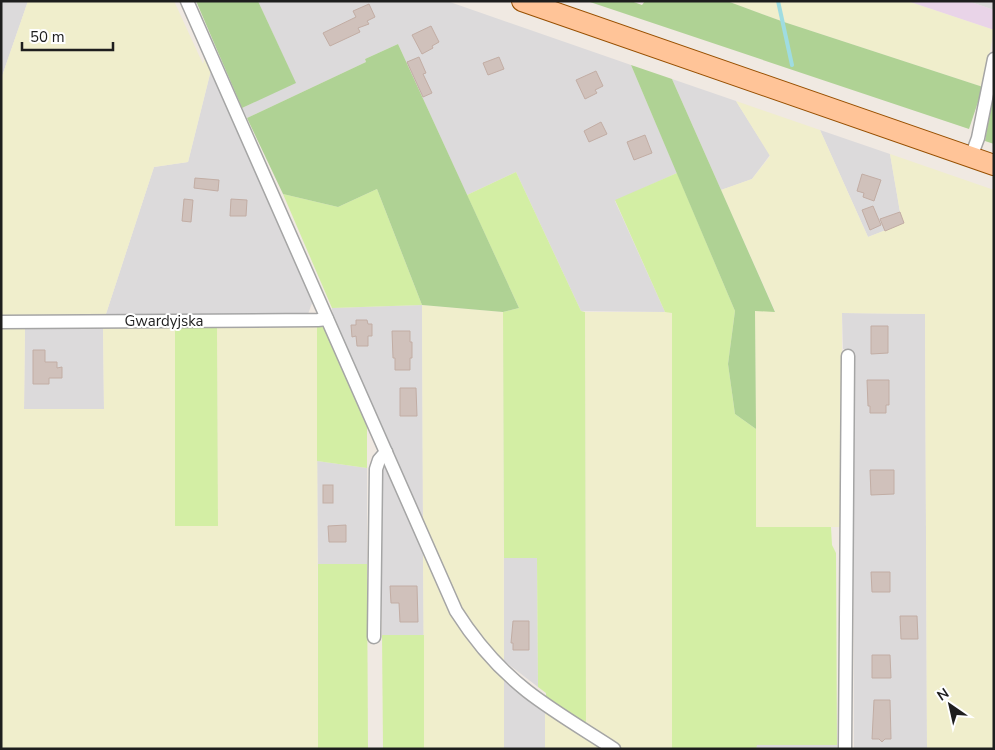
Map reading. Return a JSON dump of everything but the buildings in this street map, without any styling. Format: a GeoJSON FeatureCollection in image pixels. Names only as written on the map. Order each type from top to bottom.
{"type":"FeatureCollection","features":[{"type":"Feature","properties":{"kind":"main road"},"geometry":{"type":"LineString","coordinates":[[525,2],[994,164]]}},
{"type":"Feature","properties":{"kind":"street"},"geometry":{"type":"LineString","coordinates":[[188,1],[456,611],[470,634],[500,667],[528,692],[614,749]]}},
{"type":"Feature","properties":{"kind":"street"},"geometry":{"type":"LineString","coordinates":[[971,157],[978,138],[994,59]]}},
{"type":"Feature","properties":{"kind":"street","name":"Gwardyjska"},"geometry":{"type":"LineString","coordinates":[[1,322],[327,319]]}},
{"type":"Feature","properties":{"kind":"street"},"geometry":{"type":"LineString","coordinates":[[845,749],[848,356]]}},
{"type":"Feature","properties":{"kind":"street"},"geometry":{"type":"LineString","coordinates":[[374,637],[376,469],[378,460],[386,452]]}},
{"type":"Feature","properties":{"kind":"shaded area"},"geometry":{"type":"Polygon","coordinates":[[[1,1],[28,1],[1,79],[1,1]]]}},
{"type":"Feature","properties":{"kind":"shaded area"},"geometry":{"type":"Polygon","coordinates":[[[28,1],[174,1],[203,64],[205,57],[211,70],[188,162],[154,167],[105,317],[1,318],[1,79],[28,1]]]}},
{"type":"Feature","properties":{"kind":"shaded area"},"geometry":{"type":"Polygon","coordinates":[[[258,1],[447,1],[631,65],[677,173],[615,201],[665,312],[581,311],[516,172],[467,195],[398,44],[365,59],[366,62],[247,118],[242,108],[295,82],[258,1]]]}},
{"type":"Feature","properties":{"kind":"shaded area"},"geometry":{"type":"Polygon","coordinates":[[[727,1],[907,1],[994,30],[983,87],[784,22],[727,1]]]}},
{"type":"Feature","properties":{"kind":"shaded area"},"geometry":{"type":"Polygon","coordinates":[[[907,1],[968,1],[994,10],[994,30],[907,1]]]}},
{"type":"Feature","properties":{"kind":"shaded area"},"geometry":{"type":"Polygon","coordinates":[[[968,1],[994,1],[994,10],[985,7],[968,1]]]}},
{"type":"Feature","properties":{"kind":"shaded area"},"geometry":{"type":"Polygon","coordinates":[[[211,70],[314,298],[308,314],[105,317],[154,167],[188,162],[211,70]]]}},
{"type":"Feature","properties":{"kind":"shaded area"},"geometry":{"type":"Polygon","coordinates":[[[672,79],[736,101],[770,155],[752,179],[721,190],[672,79]]]}},
{"type":"Feature","properties":{"kind":"shaded area"},"geometry":{"type":"Polygon","coordinates":[[[736,101],[820,130],[868,237],[904,223],[900,212],[890,154],[994,190],[994,749],[927,749],[925,314],[842,313],[842,527],[756,527],[755,311],[775,311],[721,190],[752,179],[770,156],[736,101]]]}},
{"type":"Feature","properties":{"kind":"shaded area"},"geometry":{"type":"Polygon","coordinates":[[[820,130],[890,154],[900,212],[904,223],[868,237],[820,130]]]}},
{"type":"Feature","properties":{"kind":"shaded area"},"geometry":{"type":"Polygon","coordinates":[[[422,305],[423,523],[333,319],[332,308],[422,305]]]}},
{"type":"Feature","properties":{"kind":"shaded area"},"geometry":{"type":"Polygon","coordinates":[[[422,305],[503,312],[504,666],[461,612],[423,524],[422,305]]]}},
{"type":"Feature","properties":{"kind":"shaded area"},"geometry":{"type":"Polygon","coordinates":[[[585,312],[672,312],[672,749],[620,749],[586,726],[585,312]]]}},
{"type":"Feature","properties":{"kind":"shaded area"},"geometry":{"type":"Polygon","coordinates":[[[842,313],[925,314],[927,749],[854,749],[853,350],[843,349],[842,313]]]}},
{"type":"Feature","properties":{"kind":"shaded area"},"geometry":{"type":"Polygon","coordinates":[[[217,323],[317,325],[318,749],[1,749],[1,324],[25,327],[24,409],[104,409],[103,326],[175,324],[176,526],[218,526],[217,323]]]}},
{"type":"Feature","properties":{"kind":"shaded area"},"geometry":{"type":"Polygon","coordinates":[[[103,326],[104,409],[24,409],[25,327],[103,326]]]}},
{"type":"Feature","properties":{"kind":"shaded area"},"geometry":{"type":"Polygon","coordinates":[[[382,453],[423,548],[424,635],[382,635],[382,453]]]}},
{"type":"Feature","properties":{"kind":"shaded area"},"geometry":{"type":"Polygon","coordinates":[[[317,461],[367,468],[367,564],[318,564],[317,461]]]}},
{"type":"Feature","properties":{"kind":"shaded area"},"geometry":{"type":"Polygon","coordinates":[[[423,548],[453,618],[473,647],[504,678],[504,749],[424,749],[423,548]]]}},
{"type":"Feature","properties":{"kind":"shaded area"},"geometry":{"type":"Polygon","coordinates":[[[537,557],[538,687],[504,661],[504,558],[537,557]]]}},
{"type":"Feature","properties":{"kind":"shaded area"},"geometry":{"type":"Polygon","coordinates":[[[504,678],[545,709],[545,749],[504,749],[504,678]]]}},
{"type":"Feature","properties":{"kind":"shaded area"},"geometry":{"type":"Polygon","coordinates":[[[545,709],[604,749],[545,749],[545,709]]]}},
{"type":"Feature","properties":{"kind":"shaded area"},"geometry":{"type":"Polygon","coordinates":[[[756,745],[837,745],[837,749],[756,749],[756,745]]]}},
{"type":"Feature","properties":{"kind":"green space"},"geometry":{"type":"Polygon","coordinates":[[[196,1],[258,1],[296,83],[242,108],[196,1]]]}},
{"type":"Feature","properties":{"kind":"green space"},"geometry":{"type":"Polygon","coordinates":[[[587,1],[631,1],[642,5],[645,1],[727,1],[784,22],[983,87],[969,129],[587,1]]]}},
{"type":"Feature","properties":{"kind":"green space"},"geometry":{"type":"Polygon","coordinates":[[[398,44],[519,308],[503,312],[422,305],[377,189],[338,207],[283,194],[247,118],[366,62],[365,59],[398,44]]]}},
{"type":"Feature","properties":{"kind":"green space"},"geometry":{"type":"Polygon","coordinates":[[[631,65],[672,79],[775,312],[755,311],[756,429],[735,414],[728,364],[735,311],[631,65]]]}},
{"type":"Feature","properties":{"kind":"green space"},"geometry":{"type":"Polygon","coordinates":[[[994,95],[994,144],[985,141],[994,95]]]}},
{"type":"Feature","properties":{"kind":"green space"},"geometry":{"type":"Polygon","coordinates":[[[516,172],[581,311],[585,312],[586,726],[546,698],[546,693],[538,687],[537,558],[504,558],[503,312],[519,308],[467,195],[516,172]]]}},
{"type":"Feature","properties":{"kind":"green space"},"geometry":{"type":"Polygon","coordinates":[[[677,173],[735,311],[728,364],[735,414],[756,429],[756,527],[831,527],[832,545],[836,553],[837,745],[757,745],[756,749],[672,749],[672,313],[665,312],[615,200],[677,173]]]}},
{"type":"Feature","properties":{"kind":"green space"},"geometry":{"type":"Polygon","coordinates":[[[377,189],[422,305],[332,308],[283,194],[338,207],[377,189]]]}},
{"type":"Feature","properties":{"kind":"green space"},"geometry":{"type":"Polygon","coordinates":[[[217,323],[218,526],[175,526],[175,324],[217,323]]]}},
{"type":"Feature","properties":{"kind":"green space"},"geometry":{"type":"Polygon","coordinates":[[[317,325],[326,327],[367,419],[367,468],[317,461],[317,325]]]}},
{"type":"Feature","properties":{"kind":"green space"},"geometry":{"type":"Polygon","coordinates":[[[318,564],[367,564],[368,749],[318,749],[318,564]]]}},
{"type":"Feature","properties":{"kind":"green space"},"geometry":{"type":"Polygon","coordinates":[[[382,635],[424,635],[424,749],[383,749],[382,635]]]}},
{"type":"Feature","properties":{"kind":"waterway"},"geometry":{"type":"LineString","coordinates":[[778,1],[792,65]]}}]}
